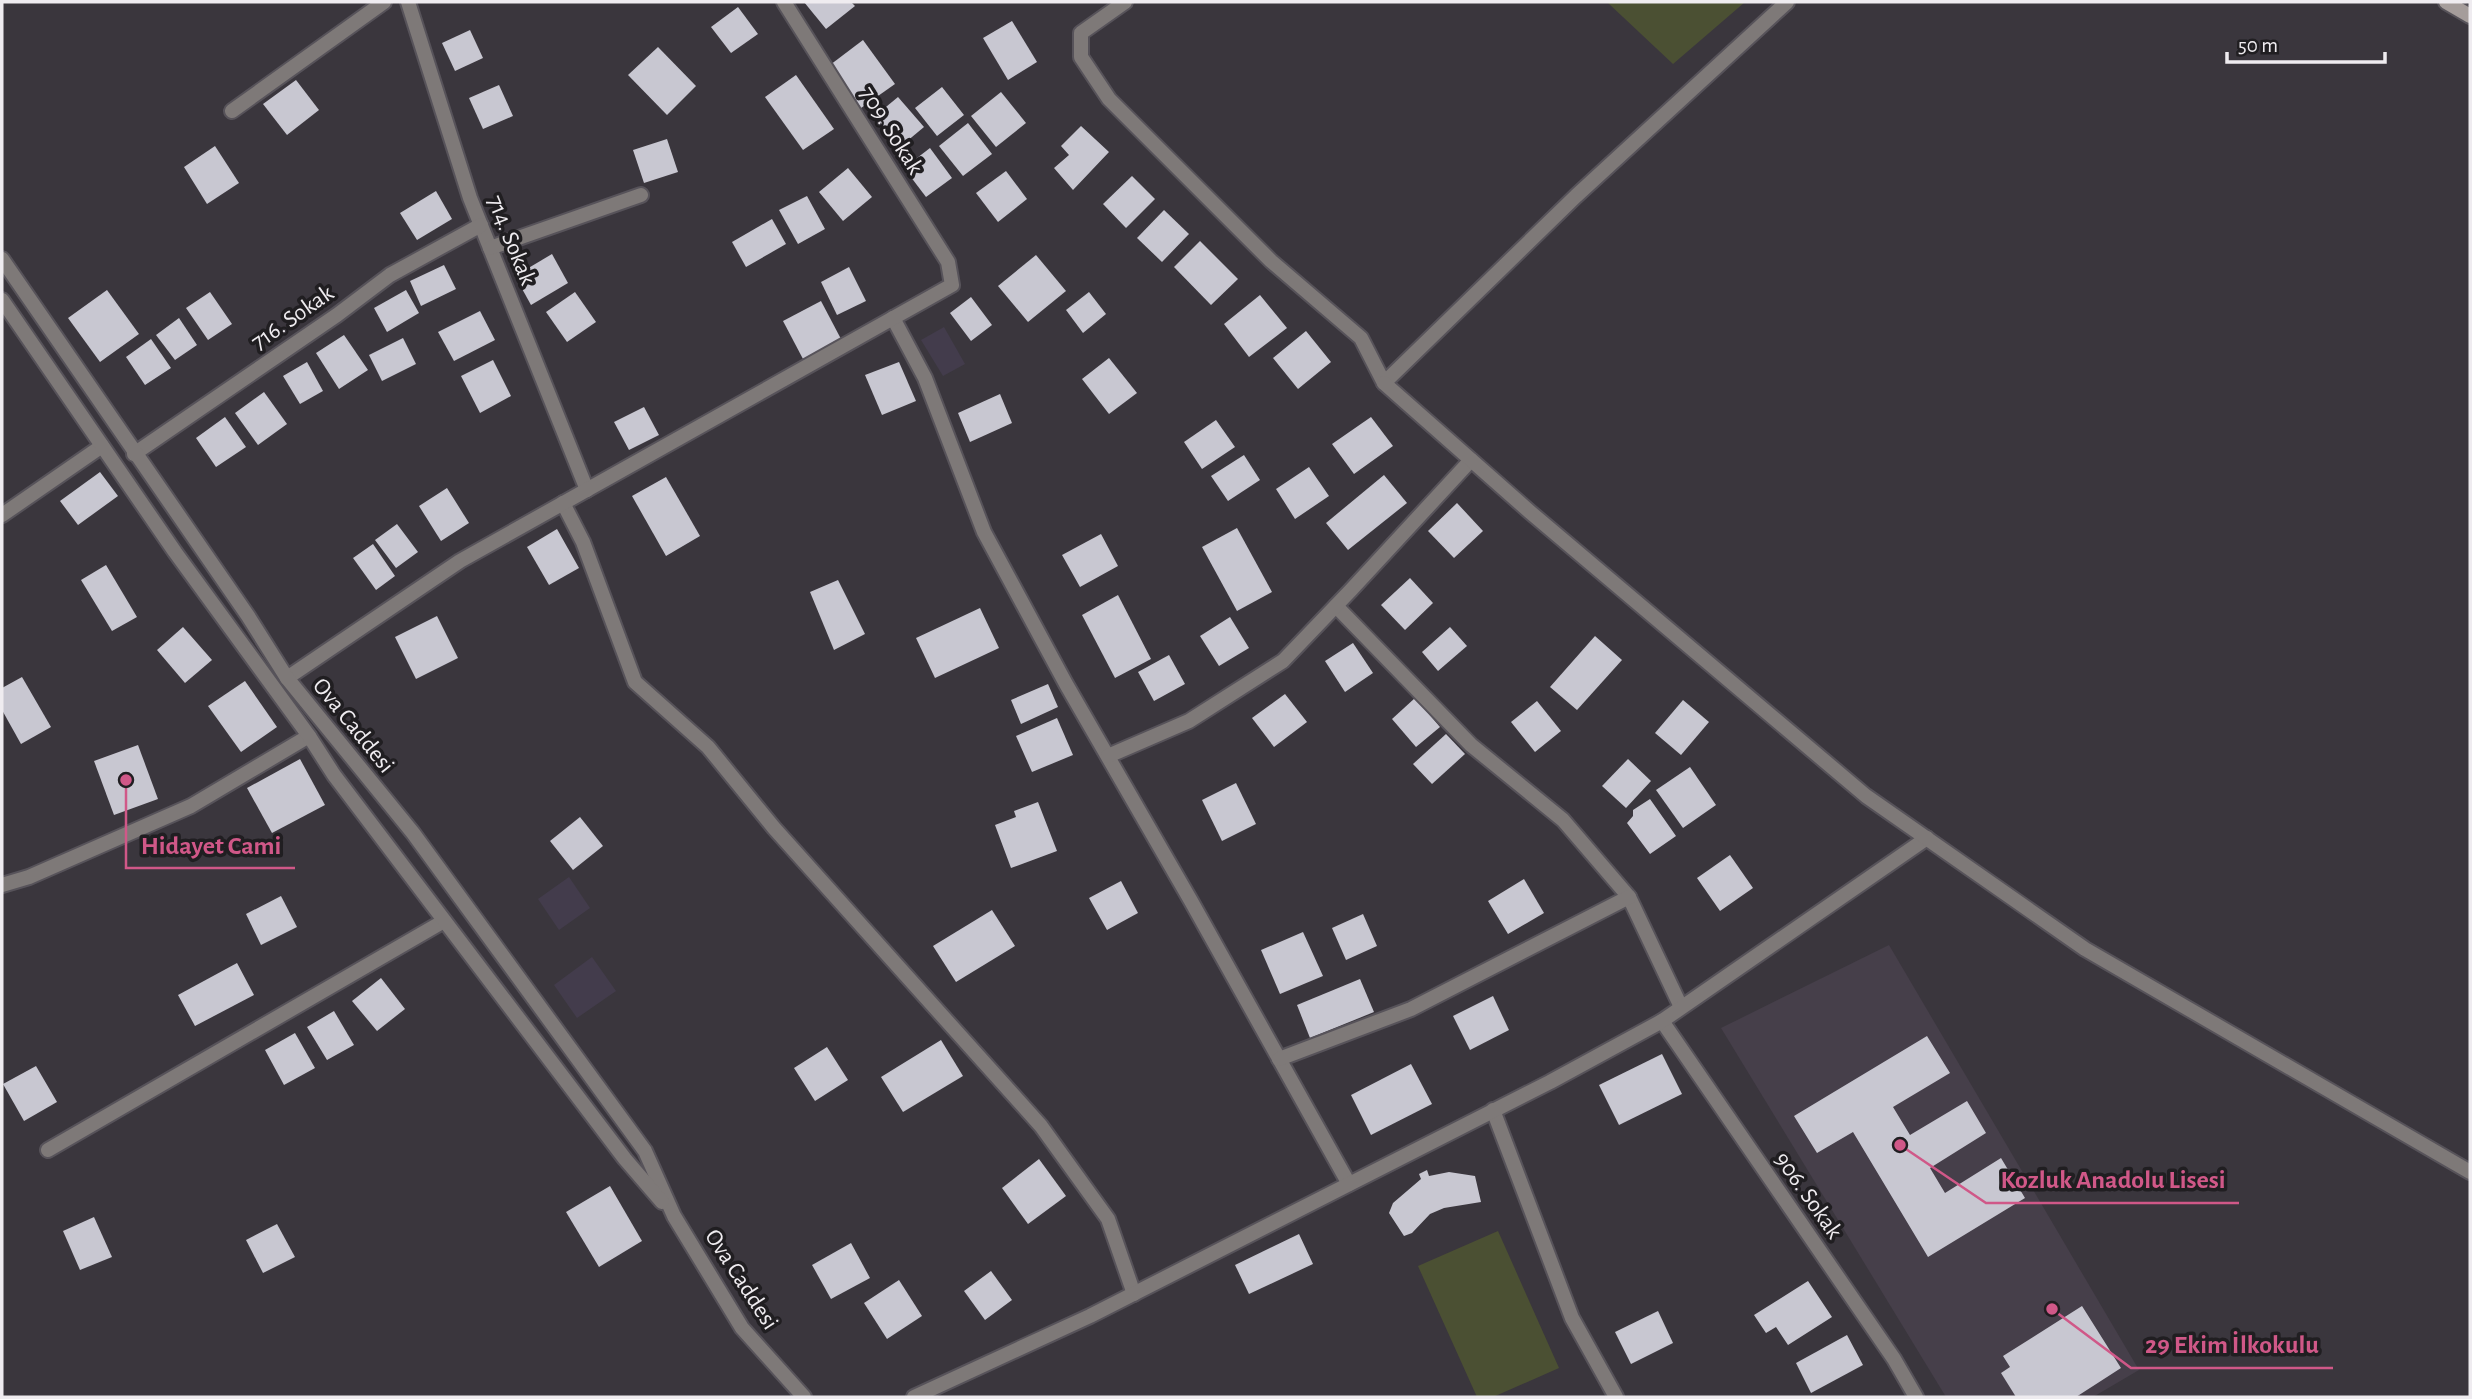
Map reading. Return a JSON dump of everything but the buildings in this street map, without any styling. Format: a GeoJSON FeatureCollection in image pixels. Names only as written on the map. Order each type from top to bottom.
{"type":"FeatureCollection","features":[{"type":"Feature","properties":{"kind":"main road"},"geometry":{"type":"LineString","coordinates":[[2446,2],[2470,16]]}},
{"type":"Feature","properties":{"kind":"street"},"geometry":{"type":"LineString","coordinates":[[232,111],[384,2]]}},
{"type":"Feature","properties":{"kind":"street","name":"714. Sokak"},"geometry":{"type":"LineString","coordinates":[[408,2],[470,198],[587,490]]}},
{"type":"Feature","properties":{"kind":"street","name":"709. Sokak"},"geometry":{"type":"LineString","coordinates":[[784,2],[948,262],[952,285],[893,318]]}},
{"type":"Feature","properties":{"kind":"street"},"geometry":{"type":"LineString","coordinates":[[1125,2],[1081,33],[1081,57],[1109,99],[1271,261],[1361,338],[1384,383],[1471,460],[1866,796],[2085,948],[2470,1172]]}},
{"type":"Feature","properties":{"kind":"street"},"geometry":{"type":"LineString","coordinates":[[1384,383],[1576,196],[1787,2]]}},
{"type":"Feature","properties":{"kind":"street"},"geometry":{"type":"LineString","coordinates":[[490,248],[641,195]]}},
{"type":"Feature","properties":{"kind":"street","name":"716. Sokak"},"geometry":{"type":"LineString","coordinates":[[134,454],[337,315],[390,275],[481,225]]}},
{"type":"Feature","properties":{"kind":"street","name":"Ova Caddesi"},"geometry":{"type":"LineString","coordinates":[[2,260],[287,678],[413,833],[645,1151],[674,1216],[742,1328],[804,1397]]}},
{"type":"Feature","properties":{"kind":"street","name":"Ova Caddesi"},"geometry":{"type":"LineString","coordinates":[[2,300],[175,552],[309,736],[334,775],[625,1159],[674,1216]]}},
{"type":"Feature","properties":{"kind":"street"},"geometry":{"type":"LineString","coordinates":[[287,678],[460,561],[893,318],[925,378],[984,532],[1066,684],[1349,1184]]}},
{"type":"Feature","properties":{"kind":"street"},"geometry":{"type":"LineString","coordinates":[[2,515],[102,446]]}},
{"type":"Feature","properties":{"kind":"street"},"geometry":{"type":"LineString","coordinates":[[1108,756],[1189,721],[1283,661],[1471,460]]}},
{"type":"Feature","properties":{"kind":"street"},"geometry":{"type":"LineString","coordinates":[[564,503],[583,542],[635,682],[708,747],[774,828],[1041,1126],[1108,1219],[1134,1294]]}},
{"type":"Feature","properties":{"kind":"street"},"geometry":{"type":"LineString","coordinates":[[1336,606],[1471,745],[1563,820],[1629,897],[1681,1007]]}},
{"type":"Feature","properties":{"kind":"street"},"geometry":{"type":"LineString","coordinates":[[2,886],[29,877],[191,806],[309,736]]}},
{"type":"Feature","properties":{"kind":"street"},"geometry":{"type":"LineString","coordinates":[[914,1397],[1134,1294],[1493,1111],[1661,1021],[1927,838]]}},
{"type":"Feature","properties":{"kind":"street"},"geometry":{"type":"LineString","coordinates":[[1279,1059],[1411,1009],[1629,897]]}},
{"type":"Feature","properties":{"kind":"street"},"geometry":{"type":"LineString","coordinates":[[48,1150],[444,920]]}},
{"type":"Feature","properties":{"kind":"street","name":"906. Sokak"},"geometry":{"type":"LineString","coordinates":[[1661,1021],[1895,1359],[1916,1397]]}},
{"type":"Feature","properties":{"kind":"street"},"geometry":{"type":"LineString","coordinates":[[1493,1111],[1572,1318],[1616,1397]]}},
{"type":"Feature","properties":{"kind":"shaded area"},"geometry":{"type":"Polygon","coordinates":[[[944,327],[965,364],[943,376],[921,340],[944,327]]]}},
{"type":"Feature","properties":{"kind":"shaded area"},"geometry":{"type":"Polygon","coordinates":[[[569,877],[590,908],[559,930],[538,899],[569,877]]]}},
{"type":"Feature","properties":{"kind":"shaded area"},"geometry":{"type":"Polygon","coordinates":[[[1889,945],[2139,1370],[2093,1397],[1946,1397],[1721,1028],[1889,945]]]}},
{"type":"Feature","properties":{"kind":"shaded area"},"geometry":{"type":"Polygon","coordinates":[[[592,957],[616,991],[577,1018],[554,985],[592,957]]]}},
{"type":"Feature","properties":{"kind":"green space"},"geometry":{"type":"Polygon","coordinates":[[[1607,2],[1745,2],[1673,64],[1607,2]]]}},
{"type":"Feature","properties":{"kind":"green space"},"geometry":{"type":"Polygon","coordinates":[[[1498,1231],[1559,1368],[1493,1397],[1477,1397],[1418,1266],[1498,1231]]]}},
{"type":"Feature","properties":{"kind":"place","name":"Hidayet Cami"},"geometry":{"type":"Point","coordinates":[126,780]}},
{"type":"Feature","properties":{"kind":"place","name":"Kozluk Anadolu Lisesi"},"geometry":{"type":"Point","coordinates":[1900,1145]}},
{"type":"Feature","properties":{"kind":"place","name":"29 Ekim İlkokulu"},"geometry":{"type":"Point","coordinates":[2052,1309]}}]}
